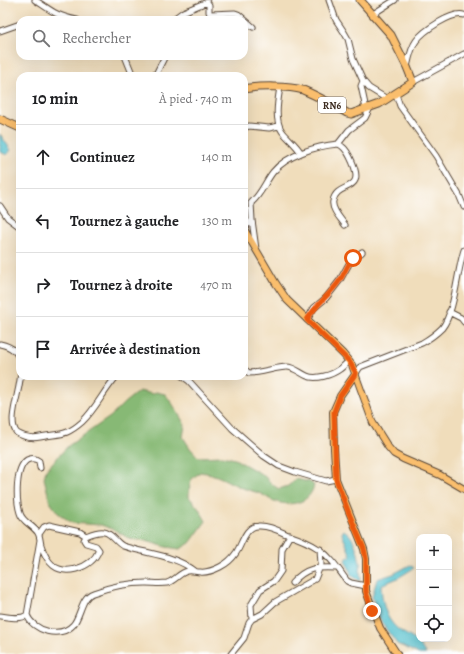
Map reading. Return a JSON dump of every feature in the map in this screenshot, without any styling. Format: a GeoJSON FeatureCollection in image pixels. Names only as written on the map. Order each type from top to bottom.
{"type":"FeatureCollection","features":[{"type":"Feature","properties":{"kind":"highway"},"geometry":{"type":"LineString","coordinates":[[360,0],[391,35],[413,82]]}},
{"type":"Feature","properties":{"kind":"highway","name":"RN6"},"geometry":{"type":"LineString","coordinates":[[248,89],[280,88],[302,90],[315,95],[349,114],[353,114],[387,100],[413,82]]}},
{"type":"Feature","properties":{"kind":"highway"},"geometry":{"type":"LineString","coordinates":[[0,119],[16,126]]}},
{"type":"Feature","properties":{"kind":"main road"},"geometry":{"type":"LineString","coordinates":[[248,236],[282,292],[307,320],[349,361],[356,373],[373,423],[388,447],[394,454],[403,459],[440,475],[464,489]]}},
{"type":"Feature","properties":{"kind":"main road"},"geometry":{"type":"LineString","coordinates":[[356,373],[340,396],[334,412],[336,479],[364,549],[366,586],[369,602],[380,628],[397,654]]}},
{"type":"Feature","properties":{"kind":"street"},"geometry":{"type":"LineString","coordinates":[[35,0],[52,12],[61,16]]}},
{"type":"Feature","properties":{"kind":"street"},"geometry":{"type":"LineString","coordinates":[[329,0],[336,20],[348,39],[352,55],[363,81],[369,88],[387,100]]}},
{"type":"Feature","properties":{"kind":"street"},"geometry":{"type":"LineString","coordinates":[[373,14],[395,0]]}},
{"type":"Feature","properties":{"kind":"street"},"geometry":{"type":"LineString","coordinates":[[178,16],[208,1],[210,14],[235,13],[240,16]]}},
{"type":"Feature","properties":{"kind":"street"},"geometry":{"type":"LineString","coordinates":[[407,67],[412,47],[420,36],[450,16],[458,14],[464,15]]}},
{"type":"Feature","properties":{"kind":"street"},"geometry":{"type":"LineString","coordinates":[[248,23],[253,27]]}},
{"type":"Feature","properties":{"kind":"street"},"geometry":{"type":"LineString","coordinates":[[0,31],[16,25]]}},
{"type":"Feature","properties":{"kind":"street"},"geometry":{"type":"LineString","coordinates":[[413,82],[464,54]]}},
{"type":"Feature","properties":{"kind":"street"},"geometry":{"type":"LineString","coordinates":[[127,60],[131,72]]}},
{"type":"Feature","properties":{"kind":"street"},"geometry":{"type":"LineString","coordinates":[[157,72],[163,60]]}},
{"type":"Feature","properties":{"kind":"street"},"geometry":{"type":"LineString","coordinates":[[256,250],[252,220],[252,203],[262,192],[271,176],[279,166],[295,155],[338,144],[349,130],[365,118],[368,109],[360,86],[363,81]]}},
{"type":"Feature","properties":{"kind":"street"},"geometry":{"type":"LineString","coordinates":[[280,88],[277,106],[279,126],[301,153]]}},
{"type":"Feature","properties":{"kind":"street"},"geometry":{"type":"LineString","coordinates":[[396,94],[400,106],[462,193],[464,207]]}},
{"type":"Feature","properties":{"kind":"street"},"geometry":{"type":"LineString","coordinates":[[248,127],[269,128],[279,126]]}},
{"type":"Feature","properties":{"kind":"street"},"geometry":{"type":"LineString","coordinates":[[338,144],[346,149],[352,161],[356,177],[356,180],[350,186],[342,189],[336,194],[332,202],[334,208],[345,225]]}},
{"type":"Feature","properties":{"kind":"street"},"geometry":{"type":"LineString","coordinates":[[0,206],[8,218],[16,225]]}},
{"type":"Feature","properties":{"kind":"street"},"geometry":{"type":"LineString","coordinates":[[248,224],[252,220]]}},
{"type":"Feature","properties":{"kind":"street"},"geometry":{"type":"LineString","coordinates":[[356,373],[360,367],[422,343],[431,338],[442,328],[449,312],[464,250]]}},
{"type":"Feature","properties":{"kind":"street"},"geometry":{"type":"LineString","coordinates":[[307,320],[314,308],[326,298],[340,280],[350,262],[362,252]]}},
{"type":"Feature","properties":{"kind":"street"},"geometry":{"type":"LineString","coordinates":[[449,312],[463,319]]}},
{"type":"Feature","properties":{"kind":"street"},"geometry":{"type":"LineString","coordinates":[[0,344],[11,347],[16,355]]}},
{"type":"Feature","properties":{"kind":"street"},"geometry":{"type":"LineString","coordinates":[[248,372],[257,373],[281,367],[291,368],[314,378],[340,370],[349,361]]}},
{"type":"Feature","properties":{"kind":"street"},"geometry":{"type":"LineString","coordinates":[[13,386],[16,373]]}},
{"type":"Feature","properties":{"kind":"street"},"geometry":{"type":"LineString","coordinates":[[8,424],[15,432],[28,438],[64,434],[83,421],[92,411],[113,380]]}},
{"type":"Feature","properties":{"kind":"street"},"geometry":{"type":"LineString","coordinates":[[189,381],[232,428],[269,459],[280,466],[295,472],[326,481],[336,479]]}},
{"type":"Feature","properties":{"kind":"street"},"geometry":{"type":"LineString","coordinates":[[40,468],[40,462],[36,459],[26,461],[20,470],[18,483],[20,513],[39,534],[44,554],[59,570],[71,570],[89,564],[98,554],[99,550],[96,546],[86,543],[84,540],[86,536]]}},
{"type":"Feature","properties":{"kind":"street"},"geometry":{"type":"LineString","coordinates":[[39,534],[44,527],[49,525],[80,532],[86,536],[106,532],[121,545],[178,561],[195,571]]}},
{"type":"Feature","properties":{"kind":"street"},"geometry":{"type":"LineString","coordinates":[[40,540],[28,615],[31,622],[39,628],[47,631],[56,632],[70,628],[79,617],[87,596],[91,593],[106,589],[145,583],[169,582],[183,572],[188,571],[213,571],[227,562],[237,552],[249,530],[254,526],[264,526],[290,535],[320,549],[330,558],[347,581],[366,586]]}},
{"type":"Feature","properties":{"kind":"street"},"geometry":{"type":"LineString","coordinates":[[252,619],[251,605],[260,590],[274,581],[281,571],[282,549],[290,535]]}},
{"type":"Feature","properties":{"kind":"street"},"geometry":{"type":"LineString","coordinates":[[231,654],[244,638],[249,623],[252,619],[262,614],[275,602],[315,578],[320,568],[320,549]]}},
{"type":"Feature","properties":{"kind":"street"},"geometry":{"type":"LineString","coordinates":[[292,583],[297,576],[304,572],[320,568],[337,568]]}},
{"type":"Feature","properties":{"kind":"street"},"geometry":{"type":"LineString","coordinates":[[0,616],[18,618],[28,615]]}},
{"type":"Feature","properties":{"kind":"green space"},"geometry":{"type":"Polygon","coordinates":[[[139,391],[153,394],[156,392],[165,394],[185,425],[183,437],[198,457],[222,456],[235,459],[263,475],[271,484],[279,489],[288,486],[296,479],[310,482],[314,485],[312,491],[304,500],[293,504],[280,503],[259,493],[237,486],[218,476],[200,472],[191,480],[189,497],[199,509],[206,521],[190,543],[180,549],[130,539],[115,530],[101,525],[72,523],[58,513],[50,502],[44,478],[46,470],[68,446],[110,417],[139,391]]]}},
{"type":"Feature","properties":{"kind":"water"},"geometry":{"type":"Polygon","coordinates":[[[0,134],[11,150],[7,155],[0,152],[0,134]]]}},
{"type":"Feature","properties":{"kind":"water"},"geometry":{"type":"Polygon","coordinates":[[[343,530],[353,539],[357,549],[360,565],[360,581],[351,575],[345,561],[351,556],[342,534],[343,530]]]}},
{"type":"Feature","properties":{"kind":"water"},"geometry":{"type":"Polygon","coordinates":[[[410,565],[414,568],[398,578],[381,585],[383,601],[387,616],[393,624],[417,642],[426,654],[419,654],[397,644],[379,617],[372,597],[377,579],[393,574],[410,565]]]}},
{"type":"Feature","properties":{"kind":"route"},"geometry":{"type":"LineString","coordinates":[[353,258],[340,280],[326,298],[314,308],[307,320],[349,361],[356,373],[340,396],[334,412],[336,479],[364,549],[366,559],[366,592],[372,611]]}}]}
